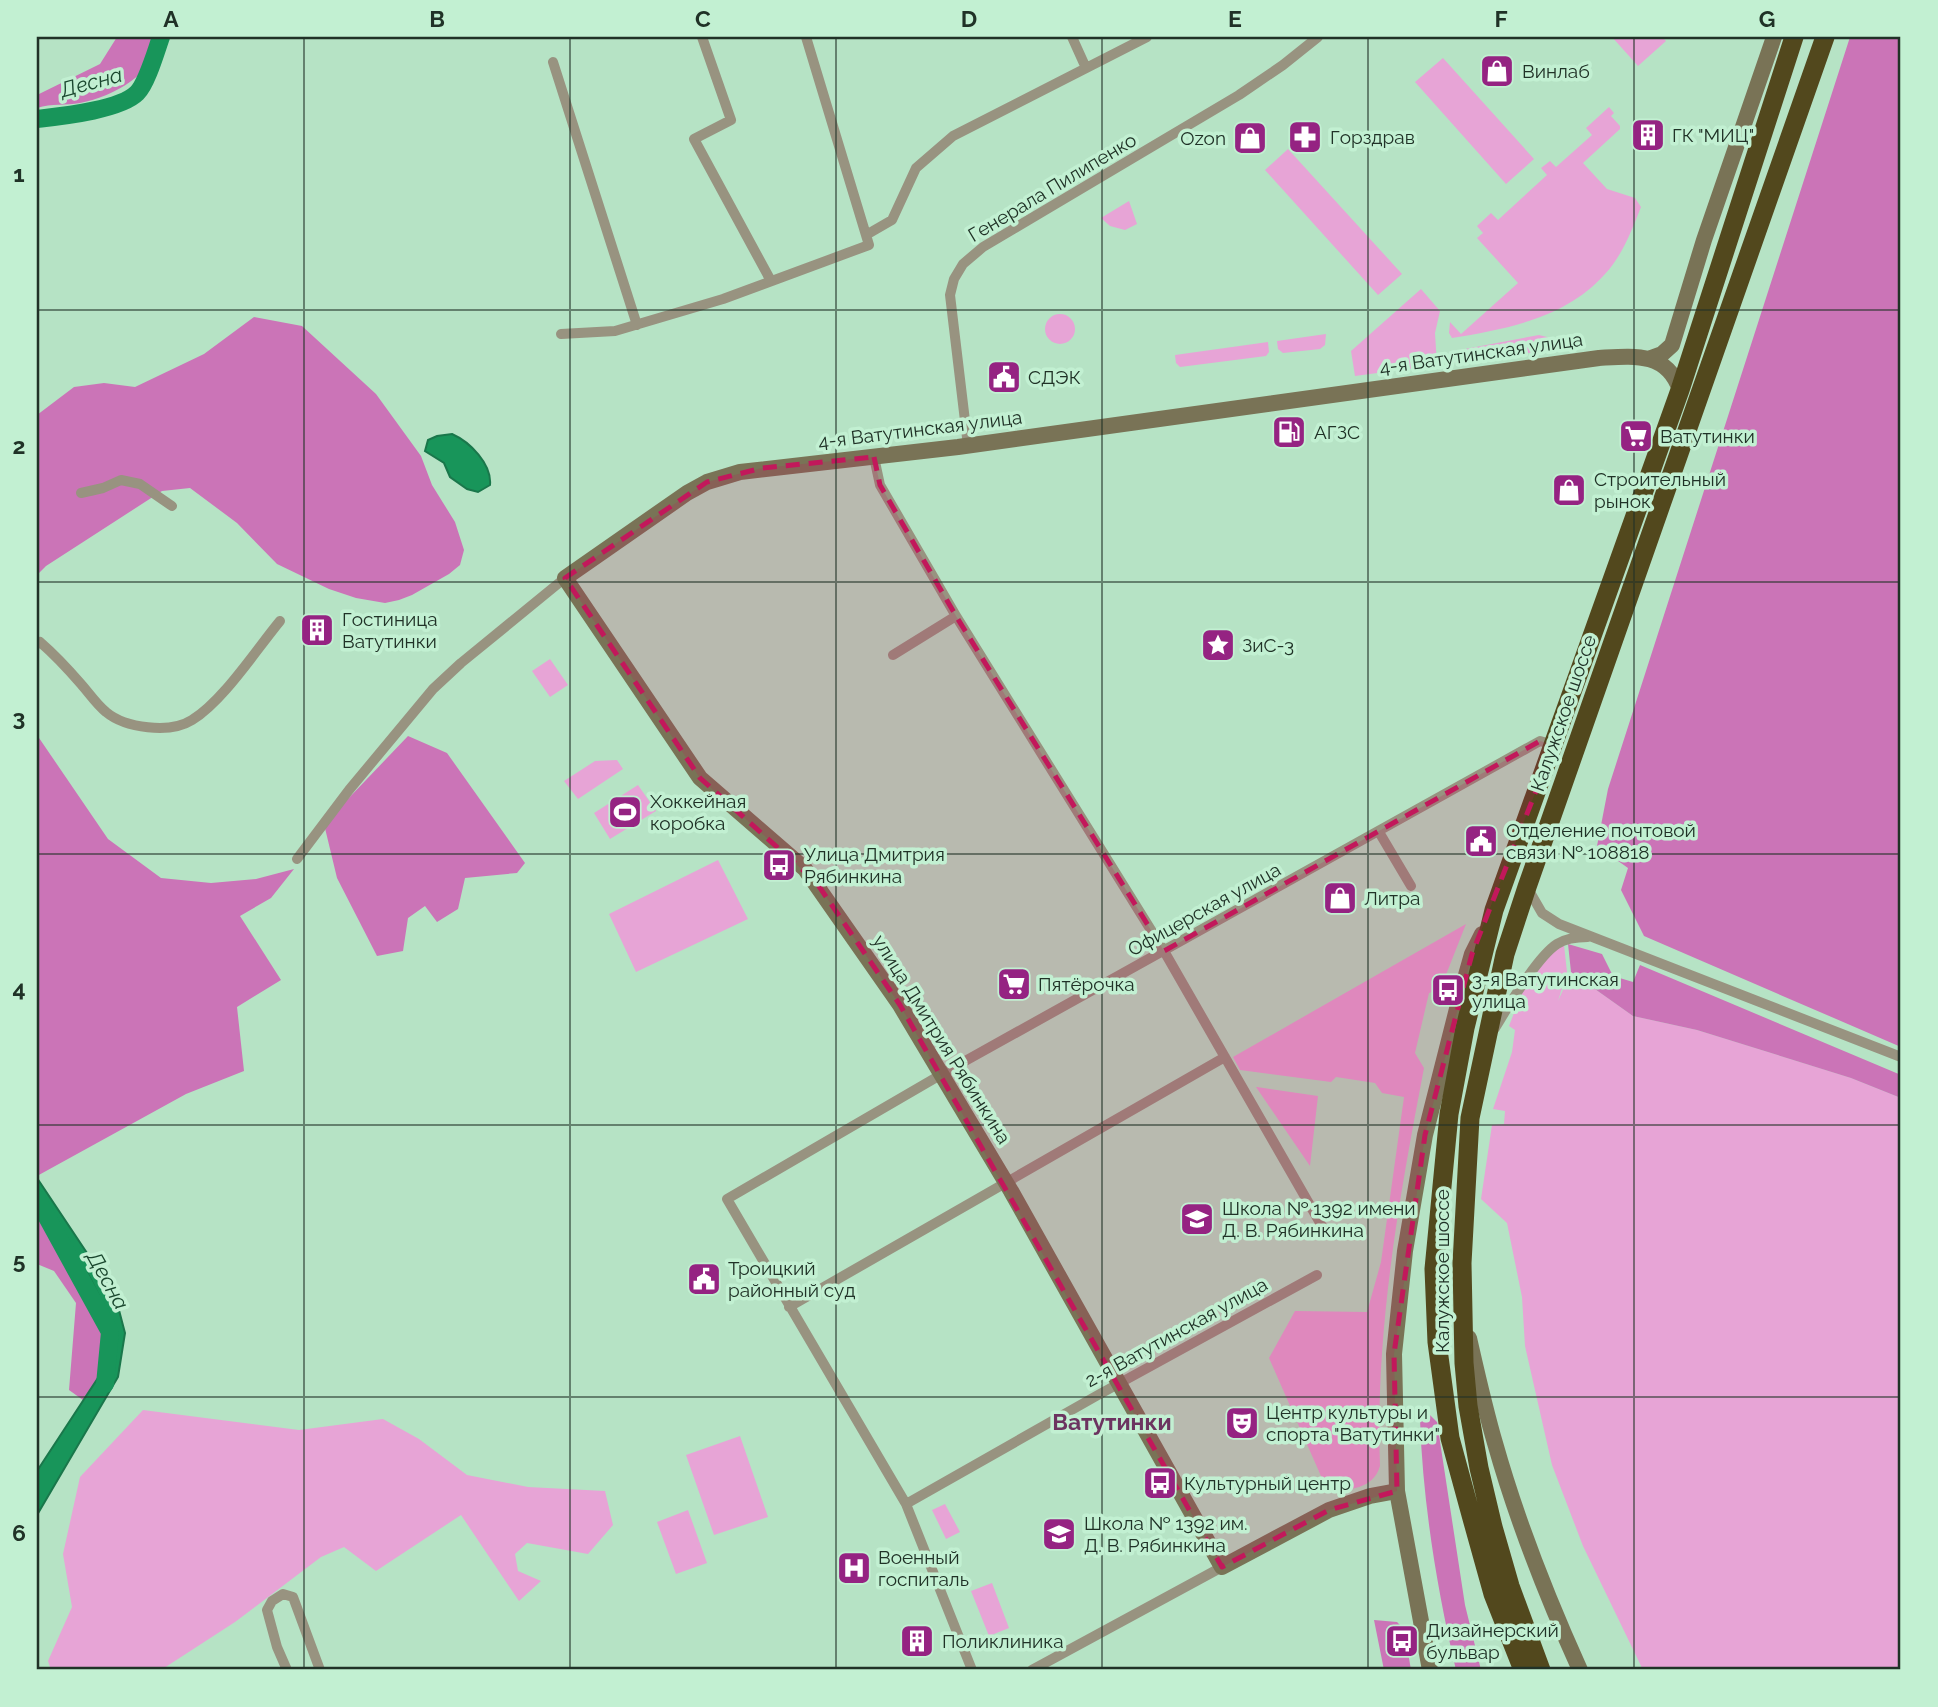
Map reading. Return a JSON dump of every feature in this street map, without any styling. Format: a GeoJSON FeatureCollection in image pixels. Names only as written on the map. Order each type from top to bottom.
{"type":"FeatureCollection","features":[{"type":"Feature","properties":{"kind":"highway","name":"Калужское шоссе"},"geometry":{"type":"LineString","coordinates":[[1524,1670],[1493,1594],[1450,1438],[1437,1342],[1434,1269],[1449,1114],[1465,1028],[1494,910],[1680,390],[1794,37]]}},
{"type":"Feature","properties":{"kind":"highway","name":"Калужское шоссе"},"geometry":{"type":"LineString","coordinates":[[1541,1670],[1510,1586],[1493,1527],[1468,1406],[1464,1363],[1462,1263],[1470,1118],[1505,954],[1527,887],[1825,37]]}},
{"type":"Feature","properties":{"kind":"street"},"geometry":{"type":"LineString","coordinates":[[702,37],[731,120],[694,139],[771,281]]}},
{"type":"Feature","properties":{"kind":"street"},"geometry":{"type":"LineString","coordinates":[[561,334],[615,331],[636,325],[723,299],[869,245],[806,37]]}},
{"type":"Feature","properties":{"kind":"street"},"geometry":{"type":"LineString","coordinates":[[1072,37],[1086,68]]}},
{"type":"Feature","properties":{"kind":"street"},"geometry":{"type":"LineString","coordinates":[[866,235],[892,220],[916,168],[953,136],[1147,37]]}},
{"type":"Feature","properties":{"kind":"street","name":"Генерала Пилипенко"},"geometry":{"type":"LineString","coordinates":[[968,446],[950,303],[954,279],[962,264],[983,247],[1239,95],[1318,37]]}},
{"type":"Feature","properties":{"kind":"street"},"geometry":{"type":"LineString","coordinates":[[1651,358],[1662,354],[1672,345],[1707,231],[1774,37]]}},
{"type":"Feature","properties":{"kind":"street"},"geometry":{"type":"LineString","coordinates":[[553,62],[636,325]]}},
{"type":"Feature","properties":{"kind":"street"},"geometry":{"type":"LineString","coordinates":[[1698,334],[1700,273],[1707,231]]}},
{"type":"Feature","properties":{"kind":"street"},"geometry":{"type":"LineString","coordinates":[[1651,358],[1669,371],[1680,390]]}},
{"type":"Feature","properties":{"kind":"street","name":"4-я Ватутинская улица"},"geometry":{"type":"LineString","coordinates":[[297,859],[356,782],[433,690],[461,663],[565,578],[671,503],[707,482],[762,468],[968,446],[1563,362],[1651,358]]}},
{"type":"Feature","properties":{"kind":"street"},"geometry":{"type":"LineString","coordinates":[[874,457],[880,485],[956,616],[1164,951],[1323,1227]]}},
{"type":"Feature","properties":{"kind":"street"},"geometry":{"type":"LineString","coordinates":[[81,493],[121,480],[129,481],[140,484],[172,506]]}},
{"type":"Feature","properties":{"kind":"street","name":"улица Дмитрия Рябинкина"},"geometry":{"type":"LineString","coordinates":[[565,578],[701,778],[789,854],[816,882],[900,1005],[1006,1182],[1222,1567]]}},
{"type":"Feature","properties":{"kind":"street"},"geometry":{"type":"LineString","coordinates":[[893,655],[956,616]]}},
{"type":"Feature","properties":{"kind":"street"},"geometry":{"type":"LineString","coordinates":[[37,644],[40,642],[53,654],[106,712],[140,727],[165,728],[191,722],[218,697],[280,621]]}},
{"type":"Feature","properties":{"kind":"street","name":"Офицерская улица"},"geometry":{"type":"LineString","coordinates":[[789,1307],[727,1199],[943,1074],[1540,741],[1554,745]]}},
{"type":"Feature","properties":{"kind":"street"},"geometry":{"type":"LineString","coordinates":[[1379,832],[1411,886]]}},
{"type":"Feature","properties":{"kind":"street"},"geometry":{"type":"LineString","coordinates":[[1527,887],[1542,913],[1559,924],[1901,1057]]}},
{"type":"Feature","properties":{"kind":"street"},"geometry":{"type":"LineString","coordinates":[[1430,1670],[1397,1491],[1394,1367],[1398,1301],[1414,1194],[1448,1041],[1472,954],[1494,910]]}},
{"type":"Feature","properties":{"kind":"street"},"geometry":{"type":"LineString","coordinates":[[1486,1044],[1516,995],[1555,945],[1569,939],[1595,936]]}},
{"type":"Feature","properties":{"kind":"street"},"geometry":{"type":"LineString","coordinates":[[1443,1162],[1448,1041]]}},
{"type":"Feature","properties":{"kind":"street"},"geometry":{"type":"LineString","coordinates":[[972,1670],[906,1504],[789,1307],[1225,1057]]}},
{"type":"Feature","properties":{"kind":"street","name":"2-я Ватутинская улица"},"geometry":{"type":"LineString","coordinates":[[906,1504],[1317,1275]]}},
{"type":"Feature","properties":{"kind":"street"},"geometry":{"type":"LineString","coordinates":[[1464,1320],[1494,1441],[1513,1503],[1580,1670]]}},
{"type":"Feature","properties":{"kind":"street"},"geometry":{"type":"LineString","coordinates":[[1032,1670],[1329,1510],[1370,1496],[1397,1491]]}},
{"type":"Feature","properties":{"kind":"street"},"geometry":{"type":"LineString","coordinates":[[287,1670],[277,1647],[267,1610],[272,1601],[283,1594],[293,1597],[320,1670]]}},
{"type":"Feature","properties":{"kind":"highlighted area"},"geometry":{"type":"Polygon","coordinates":[[[874,457],[880,485],[956,616],[1164,951],[1540,741],[1554,745],[1472,954],[1425,1135],[1394,1354],[1397,1491],[1329,1510],[1222,1567],[900,1005],[816,882],[700,778],[565,578],[707,482],[762,468],[874,457]]]}},
{"type":"Feature","properties":{"kind":"shaded area"},"geometry":{"type":"Polygon","coordinates":[[[117,37],[161,37],[157,50],[142,72],[119,89],[93,100],[37,108],[37,95],[100,64],[117,37]]]}},
{"type":"Feature","properties":{"kind":"shaded area"},"geometry":{"type":"Polygon","coordinates":[[[1612,37],[1662,37],[1666,41],[1638,66],[1612,37]]]}},
{"type":"Feature","properties":{"kind":"shaded area"},"geometry":{"type":"Polygon","coordinates":[[[1850,37],[1901,37],[1901,1047],[1644,936],[1621,890],[1628,868],[1597,846],[1608,789],[1850,37]]]}},
{"type":"Feature","properties":{"kind":"shaded area"},"geometry":{"type":"Polygon","coordinates":[[[1443,58],[1534,159],[1506,184],[1415,82],[1443,58]]]}},
{"type":"Feature","properties":{"kind":"shaded area"},"geometry":{"type":"Polygon","coordinates":[[[1609,107],[1614,113],[1611,116],[1620,129],[1583,163],[1607,189],[1635,198],[1641,207],[1617,259],[1589,289],[1554,311],[1514,325],[1452,338],[1449,333],[1450,322],[1461,334],[1518,283],[1477,238],[1483,233],[1477,226],[1491,213],[1498,220],[1547,175],[1541,168],[1550,161],[1556,167],[1592,135],[1586,128],[1609,107]]]}},
{"type":"Feature","properties":{"kind":"shaded area"},"geometry":{"type":"Polygon","coordinates":[[[1288,149],[1402,274],[1378,295],[1265,170],[1288,149]]]}},
{"type":"Feature","properties":{"kind":"shaded area"},"geometry":{"type":"Polygon","coordinates":[[[1129,201],[1137,224],[1125,230],[1110,226],[1101,218],[1129,201]]]}},
{"type":"Feature","properties":{"kind":"shaded area"},"geometry":{"type":"Polygon","coordinates":[[[1421,289],[1440,311],[1435,333],[1437,365],[1355,376],[1351,351],[1421,289]]]}},
{"type":"Feature","properties":{"kind":"shaded area"},"geometry":{"type":"Polygon","coordinates":[[[1060,314],[1066,315],[1074,323],[1074,335],[1066,343],[1060,344],[1054,343],[1046,335],[1045,329],[1046,323],[1054,315],[1060,314]]]}},
{"type":"Feature","properties":{"kind":"shaded area"},"geometry":{"type":"Polygon","coordinates":[[[254,317],[302,326],[376,394],[421,456],[432,485],[455,522],[464,550],[460,565],[449,574],[399,600],[385,603],[356,598],[329,589],[277,564],[237,523],[190,488],[162,491],[46,566],[37,575],[37,415],[74,387],[104,383],[135,387],[204,354],[254,317]]]}},
{"type":"Feature","properties":{"kind":"shaded area"},"geometry":{"type":"Polygon","coordinates":[[[1326,334],[1325,345],[1320,349],[1283,353],[1278,349],[1277,341],[1326,334]]]}},
{"type":"Feature","properties":{"kind":"shaded area"},"geometry":{"type":"Polygon","coordinates":[[[1539,335],[1551,338],[1558,343],[1559,349],[1449,363],[1449,352],[1539,335]]]}},
{"type":"Feature","properties":{"kind":"shaded area"},"geometry":{"type":"Polygon","coordinates":[[[1268,342],[1269,352],[1266,356],[1180,367],[1176,363],[1175,355],[1268,342]]]}},
{"type":"Feature","properties":{"kind":"shaded area"},"geometry":{"type":"Polygon","coordinates":[[[452,434],[466,442],[484,462],[490,485],[478,492],[467,489],[450,477],[444,463],[425,451],[428,440],[452,434]]]}},
{"type":"Feature","properties":{"kind":"shaded area"},"geometry":{"type":"Polygon","coordinates":[[[550,659],[568,685],[550,697],[532,671],[550,659]]]}},
{"type":"Feature","properties":{"kind":"shaded area"},"geometry":{"type":"Polygon","coordinates":[[[37,735],[108,839],[161,878],[211,883],[256,879],[294,869],[271,898],[240,916],[281,980],[237,1007],[244,1071],[186,1094],[37,1176],[37,735]]]}},
{"type":"Feature","properties":{"kind":"shaded area"},"geometry":{"type":"Polygon","coordinates":[[[408,736],[447,753],[525,863],[517,873],[465,878],[458,909],[437,922],[425,906],[408,918],[403,951],[377,956],[337,878],[324,824],[408,736]]]}},
{"type":"Feature","properties":{"kind":"shaded area"},"geometry":{"type":"Polygon","coordinates":[[[617,760],[623,769],[578,799],[564,781],[595,761],[617,760]]]}},
{"type":"Feature","properties":{"kind":"shaded area","name":"Хоккейная коробка"},"geometry":{"type":"Polygon","coordinates":[[[638,785],[656,811],[610,839],[594,813],[638,785]]]}},
{"type":"Feature","properties":{"kind":"shaded area"},"geometry":{"type":"Polygon","coordinates":[[[718,860],[748,919],[636,972],[609,914],[718,860]]]}},
{"type":"Feature","properties":{"kind":"shaded area"},"geometry":{"type":"Polygon","coordinates":[[[1466,924],[1440,990],[1429,993],[1415,1053],[1424,1068],[1398,1216],[1385,1315],[1379,1416],[1380,1466],[1377,1474],[1366,1484],[1328,1492],[1269,1358],[1295,1311],[1367,1312],[1381,1262],[1404,1097],[1382,1093],[1375,1083],[1336,1077],[1331,1082],[1240,1070],[1233,1057],[1466,924]]]}},
{"type":"Feature","properties":{"kind":"shaded area"},"geometry":{"type":"Polygon","coordinates":[[[1568,944],[1602,954],[1613,976],[1633,982],[1640,965],[1901,1075],[1901,1098],[1851,1078],[1697,1030],[1633,1016],[1571,972],[1568,944]]]}},
{"type":"Feature","properties":{"kind":"shaded area"},"geometry":{"type":"Polygon","coordinates":[[[1564,945],[1567,972],[1558,1001],[1571,972],[1633,1016],[1697,1030],[1851,1078],[1901,1098],[1901,1670],[1643,1670],[1583,1546],[1552,1465],[1525,1346],[1522,1297],[1507,1223],[1481,1199],[1492,1125],[1504,1124],[1505,1111],[1493,1109],[1512,1052],[1515,1030],[1509,1026],[1535,968],[1553,951],[1564,945]]]}},
{"type":"Feature","properties":{"kind":"shaded area"},"geometry":{"type":"Polygon","coordinates":[[[1256,1087],[1318,1096],[1310,1166],[1256,1087]]]}},
{"type":"Feature","properties":{"kind":"shaded area"},"geometry":{"type":"Polygon","coordinates":[[[37,1178],[115,1295],[125,1333],[118,1377],[37,1515],[37,1471],[111,1358],[101,1300],[88,1274],[37,1215],[37,1178]]]}},
{"type":"Feature","properties":{"kind":"shaded area"},"geometry":{"type":"Polygon","coordinates":[[[37,1215],[88,1274],[101,1300],[111,1358],[83,1400],[69,1390],[76,1303],[54,1271],[37,1264],[37,1215]]]}},
{"type":"Feature","properties":{"kind":"shaded area"},"geometry":{"type":"Polygon","coordinates":[[[143,1410],[299,1430],[383,1419],[419,1439],[467,1475],[528,1487],[605,1491],[613,1525],[588,1554],[527,1543],[515,1554],[518,1571],[541,1581],[519,1601],[461,1515],[376,1571],[344,1547],[321,1557],[235,1622],[161,1670],[51,1670],[48,1661],[72,1607],[63,1554],[80,1477],[143,1410]]]}},
{"type":"Feature","properties":{"kind":"shaded area"},"geometry":{"type":"Polygon","coordinates":[[[1428,1413],[1437,1422],[1465,1605],[1481,1670],[1456,1670],[1449,1639],[1424,1483],[1420,1420],[1428,1413]]]}},
{"type":"Feature","properties":{"kind":"shaded area"},"geometry":{"type":"Polygon","coordinates":[[[740,1436],[768,1517],[714,1535],[686,1455],[740,1436]]]}},
{"type":"Feature","properties":{"kind":"shaded area"},"geometry":{"type":"Polygon","coordinates":[[[945,1504],[960,1532],[946,1539],[932,1510],[945,1504]]]}},
{"type":"Feature","properties":{"kind":"shaded area"},"geometry":{"type":"Polygon","coordinates":[[[688,1510],[707,1563],[676,1574],[657,1522],[688,1510]]]}},
{"type":"Feature","properties":{"kind":"shaded area"},"geometry":{"type":"Polygon","coordinates":[[[992,1583],[1009,1628],[989,1636],[971,1591],[992,1583]]]}},
{"type":"Feature","properties":{"kind":"shaded area"},"geometry":{"type":"Polygon","coordinates":[[[1374,1620],[1397,1622],[1404,1629],[1411,1670],[1384,1670],[1374,1620]]]}},
{"type":"Feature","properties":{"kind":"waterway","name":"Десна"},"geometry":{"type":"LineString","coordinates":[[37,119],[90,111],[129,99],[144,82],[161,37]]}},
{"type":"Feature","properties":{"kind":"waterway","name":"Десна"},"geometry":{"type":"LineString","coordinates":[[37,1199],[110,1332],[105,1384]]}},
{"type":"Feature","properties":{"kind":"place","name":"Винлаб"},"geometry":{"type":"Point","coordinates":[1497,71]}},
{"type":"Feature","properties":{"kind":"place","name":"ГК \"МИЦ\""},"geometry":{"type":"Point","coordinates":[1648,135]}},
{"type":"Feature","properties":{"kind":"place","name":"Горздрав"},"geometry":{"type":"Point","coordinates":[1305,137]}},
{"type":"Feature","properties":{"kind":"place","name":"Ozon"},"geometry":{"type":"Point","coordinates":[1250,138]}},
{"type":"Feature","properties":{"kind":"place","name":"СДЭК"},"geometry":{"type":"Point","coordinates":[1004,377]}},
{"type":"Feature","properties":{"kind":"place","name":"АГЗС"},"geometry":{"type":"Point","coordinates":[1289,432]}},
{"type":"Feature","properties":{"kind":"place","name":"Ватутинки"},"geometry":{"type":"Point","coordinates":[1636,436]}},
{"type":"Feature","properties":{"kind":"place","name":"Строительный рынок"},"geometry":{"type":"Point","coordinates":[1569,490]}},
{"type":"Feature","properties":{"kind":"place","name":"Гостиница Ватутинки"},"geometry":{"type":"Point","coordinates":[317,630]}},
{"type":"Feature","properties":{"kind":"place","name":"ЗиС-3"},"geometry":{"type":"Point","coordinates":[1218,645]}},
{"type":"Feature","properties":{"kind":"place","name":"Хоккейная коробка"},"geometry":{"type":"Point","coordinates":[625,812]}},
{"type":"Feature","properties":{"kind":"place","name":"Отделение почтовой связи № 108818"},"geometry":{"type":"Point","coordinates":[1481,841]}},
{"type":"Feature","properties":{"kind":"place","name":"Улица Дмитрия Рябинкина"},"geometry":{"type":"Point","coordinates":[779,865]}},
{"type":"Feature","properties":{"kind":"place","name":"Литра"},"geometry":{"type":"Point","coordinates":[1340,898]}},
{"type":"Feature","properties":{"kind":"place","name":"Пятёрочка"},"geometry":{"type":"Point","coordinates":[1014,984]}},
{"type":"Feature","properties":{"kind":"place","name":"3-я Ватутинская улица"},"geometry":{"type":"Point","coordinates":[1448,990]}},
{"type":"Feature","properties":{"kind":"place","name":"Школа № 1392 имени Д. В. Рябинкина"},"geometry":{"type":"Point","coordinates":[1197,1219]}},
{"type":"Feature","properties":{"kind":"place","name":"Троицкий районный суд"},"geometry":{"type":"Point","coordinates":[704,1279]}},
{"type":"Feature","properties":{"kind":"place","name":"Центр культуры и спорта \"Ватутинки\""},"geometry":{"type":"Point","coordinates":[1242,1423]}},
{"type":"Feature","properties":{"kind":"place","name":"Культурный центр"},"geometry":{"type":"Point","coordinates":[1160,1483]}},
{"type":"Feature","properties":{"kind":"place","name":"Школа № 1392 им. Д. В. Рябинкина"},"geometry":{"type":"Point","coordinates":[1059,1534]}},
{"type":"Feature","properties":{"kind":"place","name":"Военный госпиталь"},"geometry":{"type":"Point","coordinates":[854,1568]}},
{"type":"Feature","properties":{"kind":"place","name":"Поликлиника"},"geometry":{"type":"Point","coordinates":[917,1641]}},
{"type":"Feature","properties":{"kind":"place","name":"Дизайнерский бульвар"},"geometry":{"type":"Point","coordinates":[1402,1641]}},
{"type":"Feature","properties":{"kind":"district","name":"Ватутинки"},"geometry":{"type":"Point","coordinates":[1112,1421]}}]}
